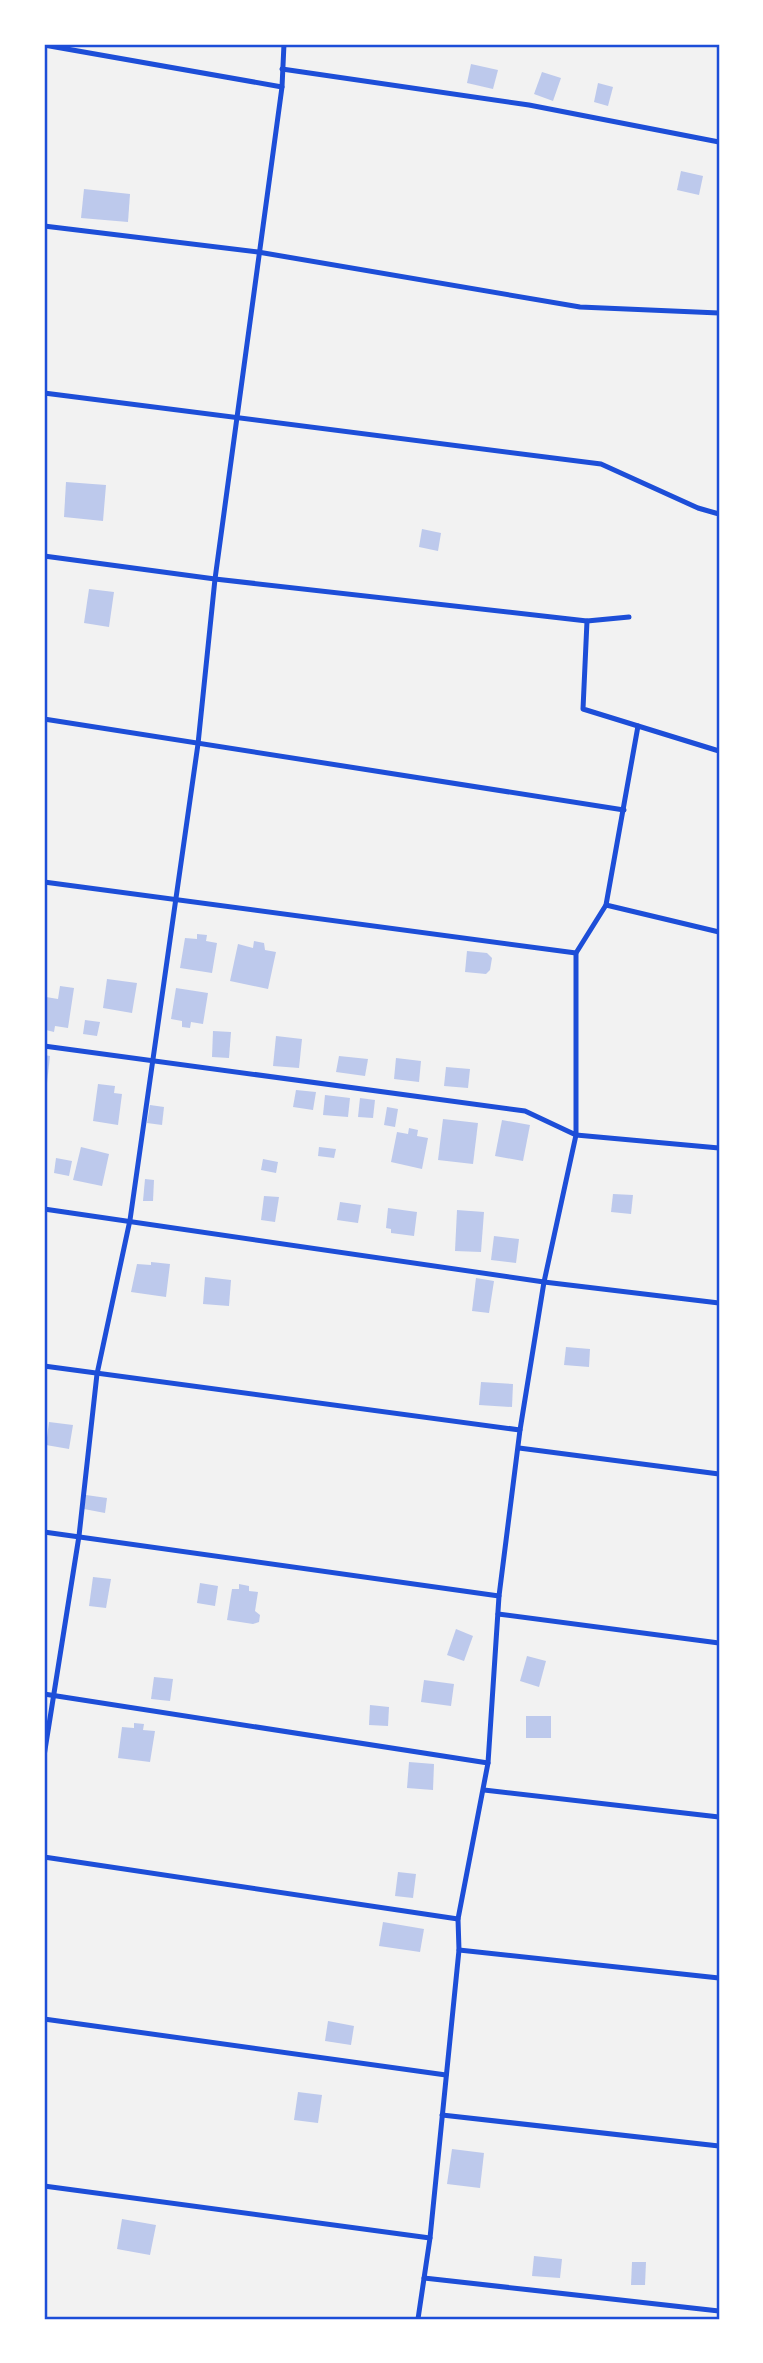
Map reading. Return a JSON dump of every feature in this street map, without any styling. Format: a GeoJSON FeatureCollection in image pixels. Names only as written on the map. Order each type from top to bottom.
{"type":"FeatureCollection","features":[{"type":"Feature","properties":{"kind":"lane"},"geometry":{"type":"LineString","coordinates":[[44,1756],[79,1536],[97,1374],[130,1220],[198,744],[215,579],[282,87],[284,44]]}},
{"type":"Feature","properties":{"kind":"lane"},"geometry":{"type":"LineString","coordinates":[[44,45],[282,87]]}},
{"type":"Feature","properties":{"kind":"lane"},"geometry":{"type":"LineString","coordinates":[[282,69],[529,105],[719,142]]}},
{"type":"Feature","properties":{"kind":"lane"},"geometry":{"type":"LineString","coordinates":[[44,226],[258,253],[580,307],[719,313]]}},
{"type":"Feature","properties":{"kind":"lane"},"geometry":{"type":"LineString","coordinates":[[44,393],[601,464],[698,508],[719,514]]}},
{"type":"Feature","properties":{"kind":"lane"},"geometry":{"type":"LineString","coordinates":[[44,556],[215,579],[587,621],[629,617]]}},
{"type":"Feature","properties":{"kind":"lane"},"geometry":{"type":"LineString","coordinates":[[587,621],[583,709],[719,751]]}},
{"type":"Feature","properties":{"kind":"lane"},"geometry":{"type":"LineString","coordinates":[[44,719],[624,810]]}},
{"type":"Feature","properties":{"kind":"lane"},"geometry":{"type":"LineString","coordinates":[[418,2319],[430,2238],[459,1950],[458,1919],[488,1763],[499,1596],[520,1430],[544,1282],[576,1135],[576,953],[606,905],[638,726]]}},
{"type":"Feature","properties":{"kind":"lane"},"geometry":{"type":"LineString","coordinates":[[44,882],[576,953]]}},
{"type":"Feature","properties":{"kind":"lane"},"geometry":{"type":"LineString","coordinates":[[606,905],[719,932]]}},
{"type":"Feature","properties":{"kind":"lane"},"geometry":{"type":"LineString","coordinates":[[44,1046],[525,1111],[576,1135],[719,1147]]}},
{"type":"Feature","properties":{"kind":"lane"},"geometry":{"type":"LineString","coordinates":[[44,1209],[544,1282],[719,1303]]}},
{"type":"Feature","properties":{"kind":"lane"},"geometry":{"type":"LineString","coordinates":[[44,1367],[520,1430]]}},
{"type":"Feature","properties":{"kind":"lane"},"geometry":{"type":"LineString","coordinates":[[519,1448],[719,1474]]}},
{"type":"Feature","properties":{"kind":"lane"},"geometry":{"type":"LineString","coordinates":[[44,1532],[499,1596]]}},
{"type":"Feature","properties":{"kind":"lane"},"geometry":{"type":"LineString","coordinates":[[498,1615],[719,1643]]}},
{"type":"Feature","properties":{"kind":"lane"},"geometry":{"type":"LineString","coordinates":[[44,1693],[488,1763]]}},
{"type":"Feature","properties":{"kind":"lane"},"geometry":{"type":"LineString","coordinates":[[484,1790],[719,1817]]}},
{"type":"Feature","properties":{"kind":"lane"},"geometry":{"type":"LineString","coordinates":[[44,1857],[458,1919]]}},
{"type":"Feature","properties":{"kind":"lane"},"geometry":{"type":"LineString","coordinates":[[459,1950],[719,1978]]}},
{"type":"Feature","properties":{"kind":"lane"},"geometry":{"type":"LineString","coordinates":[[44,2019],[446,2075]]}},
{"type":"Feature","properties":{"kind":"lane"},"geometry":{"type":"LineString","coordinates":[[442,2115],[719,2146]]}},
{"type":"Feature","properties":{"kind":"lane"},"geometry":{"type":"LineString","coordinates":[[44,2186],[430,2238]]}},
{"type":"Feature","properties":{"kind":"lane"},"geometry":{"type":"LineString","coordinates":[[424,2278],[719,2311]]}},
{"type":"Feature","properties":{"kind":"building"},"geometry":{"type":"Polygon","coordinates":[[[471,64],[498,70],[493,89],[467,83],[471,64]]]}},
{"type":"Feature","properties":{"kind":"building"},"geometry":{"type":"Polygon","coordinates":[[[542,72],[561,78],[553,101],[534,94],[542,72]]]}},
{"type":"Feature","properties":{"kind":"building"},"geometry":{"type":"Polygon","coordinates":[[[598,83],[613,87],[608,106],[594,102],[598,83]]]}},
{"type":"Feature","properties":{"kind":"building"},"geometry":{"type":"Polygon","coordinates":[[[681,171],[703,176],[699,195],[677,190],[681,171]]]}},
{"type":"Feature","properties":{"kind":"building"},"geometry":{"type":"Polygon","coordinates":[[[84,189],[130,194],[128,222],[81,218],[84,189]]]}},
{"type":"Feature","properties":{"kind":"building"},"geometry":{"type":"Polygon","coordinates":[[[66,482],[106,485],[103,521],[64,517],[66,482]]]}},
{"type":"Feature","properties":{"kind":"building"},"geometry":{"type":"Polygon","coordinates":[[[422,529],[441,533],[438,551],[419,547],[422,529]]]}},
{"type":"Feature","properties":{"kind":"building"},"geometry":{"type":"Polygon","coordinates":[[[89,589],[114,592],[109,627],[84,623],[89,589]]]}},
{"type":"Feature","properties":{"kind":"building"},"geometry":{"type":"Polygon","coordinates":[[[197,934],[207,935],[206,941],[217,943],[212,973],[180,968],[185,938],[197,939],[197,934]]]}},
{"type":"Feature","properties":{"kind":"building"},"geometry":{"type":"Polygon","coordinates":[[[254,941],[264,943],[265,950],[276,952],[268,989],[230,981],[238,944],[253,948],[254,941]]]}},
{"type":"Feature","properties":{"kind":"building"},"geometry":{"type":"Polygon","coordinates":[[[467,951],[487,953],[492,958],[490,970],[486,974],[465,972],[467,951]]]}},
{"type":"Feature","properties":{"kind":"building"},"geometry":{"type":"Polygon","coordinates":[[[107,979],[137,983],[132,1013],[103,1008],[107,979]]]}},
{"type":"Feature","properties":{"kind":"building"},"geometry":{"type":"Polygon","coordinates":[[[60,986],[74,988],[68,1028],[55,1026],[54,1032],[46,1030],[44,1011],[46,997],[58,999],[60,986]]]}},
{"type":"Feature","properties":{"kind":"building"},"geometry":{"type":"Polygon","coordinates":[[[176,988],[208,993],[203,1024],[191,1022],[190,1028],[182,1027],[182,1021],[171,1019],[176,988]]]}},
{"type":"Feature","properties":{"kind":"building"},"geometry":{"type":"Polygon","coordinates":[[[85,1020],[100,1022],[97,1036],[83,1034],[85,1020]]]}},
{"type":"Feature","properties":{"kind":"building"},"geometry":{"type":"Polygon","coordinates":[[[213,1031],[231,1032],[229,1058],[212,1057],[213,1031]]]}},
{"type":"Feature","properties":{"kind":"building"},"geometry":{"type":"Polygon","coordinates":[[[276,1036],[302,1039],[299,1068],[273,1066],[276,1036]]]}},
{"type":"Feature","properties":{"kind":"building"},"geometry":{"type":"Polygon","coordinates":[[[44,1055],[50,1056],[47,1083],[44,1082],[44,1055]]]}},
{"type":"Feature","properties":{"kind":"building"},"geometry":{"type":"Polygon","coordinates":[[[339,1056],[368,1059],[365,1076],[336,1072],[339,1056]]]}},
{"type":"Feature","properties":{"kind":"building"},"geometry":{"type":"Polygon","coordinates":[[[396,1058],[421,1061],[419,1082],[394,1079],[396,1058]]]}},
{"type":"Feature","properties":{"kind":"building"},"geometry":{"type":"Polygon","coordinates":[[[446,1067],[470,1069],[468,1088],[444,1086],[446,1067]]]}},
{"type":"Feature","properties":{"kind":"building"},"geometry":{"type":"Polygon","coordinates":[[[98,1084],[115,1086],[114,1093],[122,1094],[118,1125],[93,1121],[98,1084]]]}},
{"type":"Feature","properties":{"kind":"building"},"geometry":{"type":"Polygon","coordinates":[[[296,1090],[316,1092],[313,1110],[293,1107],[296,1090]]]}},
{"type":"Feature","properties":{"kind":"building"},"geometry":{"type":"Polygon","coordinates":[[[325,1095],[350,1098],[348,1117],[323,1115],[325,1095]]]}},
{"type":"Feature","properties":{"kind":"building"},"geometry":{"type":"Polygon","coordinates":[[[360,1098],[375,1100],[373,1118],[358,1117],[360,1098]]]}},
{"type":"Feature","properties":{"kind":"building"},"geometry":{"type":"Polygon","coordinates":[[[150,1105],[164,1107],[162,1125],[147,1123],[150,1105]]]}},
{"type":"Feature","properties":{"kind":"building"},"geometry":{"type":"Polygon","coordinates":[[[387,1107],[398,1109],[395,1127],[384,1125],[387,1107]]]}},
{"type":"Feature","properties":{"kind":"building"},"geometry":{"type":"Polygon","coordinates":[[[443,1119],[478,1123],[473,1164],[438,1160],[443,1119]]]}},
{"type":"Feature","properties":{"kind":"building"},"geometry":{"type":"Polygon","coordinates":[[[502,1120],[530,1125],[523,1161],[495,1156],[502,1120]]]}},
{"type":"Feature","properties":{"kind":"building"},"geometry":{"type":"Polygon","coordinates":[[[409,1128],[418,1130],[417,1136],[428,1138],[422,1169],[391,1162],[397,1132],[408,1134],[409,1128]]]}},
{"type":"Feature","properties":{"kind":"building"},"geometry":{"type":"Polygon","coordinates":[[[81,1147],[109,1154],[102,1186],[73,1180],[81,1147]]]}},
{"type":"Feature","properties":{"kind":"building"},"geometry":{"type":"Polygon","coordinates":[[[319,1147],[336,1149],[334,1158],[318,1156],[319,1147]]]}},
{"type":"Feature","properties":{"kind":"building"},"geometry":{"type":"Polygon","coordinates":[[[56,1158],[72,1161],[69,1176],[54,1173],[56,1158]]]}},
{"type":"Feature","properties":{"kind":"building"},"geometry":{"type":"Polygon","coordinates":[[[263,1159],[278,1162],[276,1173],[261,1170],[263,1159]]]}},
{"type":"Feature","properties":{"kind":"building"},"geometry":{"type":"Polygon","coordinates":[[[145,1179],[154,1180],[153,1201],[143,1201],[145,1179]]]}},
{"type":"Feature","properties":{"kind":"building"},"geometry":{"type":"Polygon","coordinates":[[[613,1194],[633,1195],[631,1214],[611,1212],[613,1194]]]}},
{"type":"Feature","properties":{"kind":"building"},"geometry":{"type":"Polygon","coordinates":[[[264,1196],[279,1197],[275,1222],[261,1220],[264,1196]]]}},
{"type":"Feature","properties":{"kind":"building"},"geometry":{"type":"Polygon","coordinates":[[[340,1202],[361,1205],[358,1223],[337,1220],[340,1202]]]}},
{"type":"Feature","properties":{"kind":"building"},"geometry":{"type":"Polygon","coordinates":[[[388,1208],[417,1212],[414,1236],[391,1233],[391,1229],[386,1228],[388,1208]]]}},
{"type":"Feature","properties":{"kind":"building"},"geometry":{"type":"Polygon","coordinates":[[[457,1210],[484,1212],[481,1252],[455,1251],[457,1210]]]}},
{"type":"Feature","properties":{"kind":"building"},"geometry":{"type":"Polygon","coordinates":[[[494,1236],[519,1239],[516,1263],[491,1260],[494,1236]]]}},
{"type":"Feature","properties":{"kind":"building"},"geometry":{"type":"Polygon","coordinates":[[[151,1262],[170,1264],[166,1297],[131,1292],[137,1264],[151,1265],[151,1262]]]}},
{"type":"Feature","properties":{"kind":"building"},"geometry":{"type":"Polygon","coordinates":[[[205,1277],[231,1280],[229,1306],[203,1304],[205,1277]]]}},
{"type":"Feature","properties":{"kind":"building"},"geometry":{"type":"Polygon","coordinates":[[[476,1278],[494,1281],[489,1313],[472,1311],[476,1278]]]}},
{"type":"Feature","properties":{"kind":"building"},"geometry":{"type":"Polygon","coordinates":[[[566,1347],[590,1349],[589,1367],[564,1365],[566,1347]]]}},
{"type":"Feature","properties":{"kind":"building"},"geometry":{"type":"Polygon","coordinates":[[[481,1382],[513,1384],[512,1407],[479,1405],[481,1382]]]}},
{"type":"Feature","properties":{"kind":"building"},"geometry":{"type":"Polygon","coordinates":[[[49,1422],[73,1425],[69,1449],[46,1445],[49,1422]]]}},
{"type":"Feature","properties":{"kind":"building"},"geometry":{"type":"Polygon","coordinates":[[[86,1495],[107,1498],[105,1513],[84,1509],[86,1495]]]}},
{"type":"Feature","properties":{"kind":"building"},"geometry":{"type":"Polygon","coordinates":[[[93,1577],[111,1579],[106,1608],[89,1606],[93,1577]]]}},
{"type":"Feature","properties":{"kind":"building"},"geometry":{"type":"Polygon","coordinates":[[[200,1583],[218,1586],[215,1606],[197,1603],[200,1583]]]}},
{"type":"Feature","properties":{"kind":"building"},"geometry":{"type":"Polygon","coordinates":[[[239,1584],[249,1586],[249,1591],[258,1592],[255,1611],[260,1615],[259,1622],[253,1624],[227,1620],[232,1589],[239,1589],[239,1584]]]}},
{"type":"Feature","properties":{"kind":"building"},"geometry":{"type":"Polygon","coordinates":[[[456,1629],[473,1636],[464,1661],[447,1655],[456,1629]]]}},
{"type":"Feature","properties":{"kind":"building"},"geometry":{"type":"Polygon","coordinates":[[[527,1656],[546,1661],[539,1687],[520,1681],[527,1656]]]}},
{"type":"Feature","properties":{"kind":"building"},"geometry":{"type":"Polygon","coordinates":[[[154,1677],[173,1679],[170,1701],[151,1699],[154,1677]]]}},
{"type":"Feature","properties":{"kind":"building"},"geometry":{"type":"Polygon","coordinates":[[[424,1680],[454,1684],[451,1706],[421,1702],[424,1680]]]}},
{"type":"Feature","properties":{"kind":"building"},"geometry":{"type":"Polygon","coordinates":[[[370,1705],[389,1707],[388,1726],[369,1725],[370,1705]]]}},
{"type":"Feature","properties":{"kind":"building"},"geometry":{"type":"Polygon","coordinates":[[[526,1716],[551,1716],[551,1738],[526,1738],[526,1716]]]}},
{"type":"Feature","properties":{"kind":"building"},"geometry":{"type":"Polygon","coordinates":[[[134,1723],[144,1724],[143,1730],[155,1731],[150,1762],[118,1758],[122,1727],[134,1728],[134,1723]]]}},
{"type":"Feature","properties":{"kind":"building"},"geometry":{"type":"Polygon","coordinates":[[[409,1762],[434,1764],[433,1790],[407,1788],[409,1762]]]}},
{"type":"Feature","properties":{"kind":"building"},"geometry":{"type":"Polygon","coordinates":[[[398,1872],[416,1874],[413,1898],[395,1896],[398,1872]]]}},
{"type":"Feature","properties":{"kind":"building"},"geometry":{"type":"Polygon","coordinates":[[[383,1922],[424,1929],[420,1952],[379,1946],[383,1922]]]}},
{"type":"Feature","properties":{"kind":"building"},"geometry":{"type":"Polygon","coordinates":[[[328,2021],[354,2026],[351,2045],[325,2041],[328,2021]]]}},
{"type":"Feature","properties":{"kind":"building"},"geometry":{"type":"Polygon","coordinates":[[[298,2092],[322,2095],[318,2123],[294,2120],[298,2092]]]}},
{"type":"Feature","properties":{"kind":"building"},"geometry":{"type":"Polygon","coordinates":[[[452,2149],[484,2153],[480,2188],[447,2184],[452,2149]]]}},
{"type":"Feature","properties":{"kind":"building"},"geometry":{"type":"Polygon","coordinates":[[[122,2219],[156,2225],[150,2255],[117,2249],[122,2219]]]}},
{"type":"Feature","properties":{"kind":"building"},"geometry":{"type":"Polygon","coordinates":[[[534,2256],[562,2259],[560,2278],[532,2276],[534,2256]]]}},
{"type":"Feature","properties":{"kind":"building"},"geometry":{"type":"Polygon","coordinates":[[[632,2262],[646,2262],[645,2285],[631,2285],[632,2262]]]}}]}
